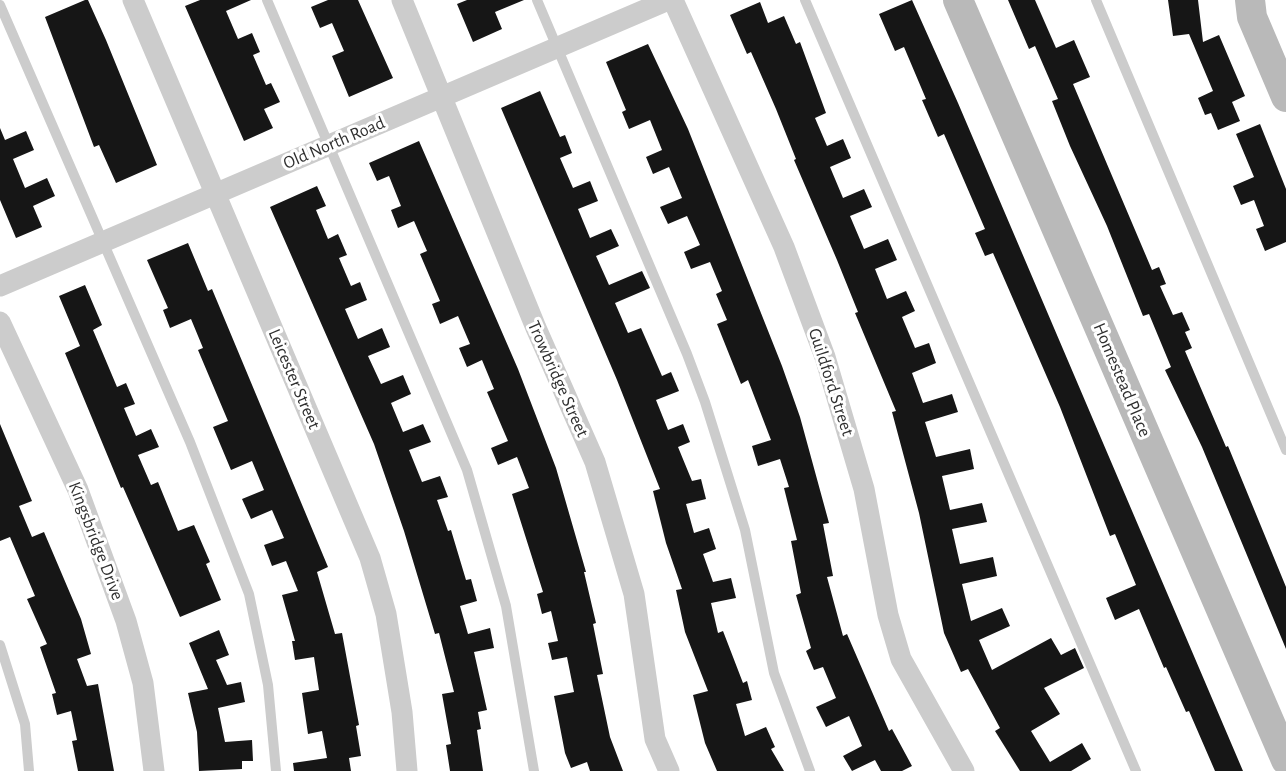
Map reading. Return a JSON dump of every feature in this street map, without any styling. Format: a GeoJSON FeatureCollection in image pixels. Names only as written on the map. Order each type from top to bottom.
{"type":"FeatureCollection","features":[{"type":"Feature","properties":{"kind":"street","name":"Leicester Street"},"geometry":{"type":"LineString","coordinates":[[133,0],[370,558],[386,614],[402,712],[407,771]]}},
{"type":"Feature","properties":{"kind":"street","name":"Trowbridge Street"},"geometry":{"type":"LineString","coordinates":[[402,0],[536,328],[595,462],[634,594],[655,739],[669,771]]}},
{"type":"Feature","properties":{"kind":"street","name":"Old North Road"},"geometry":{"type":"LineString","coordinates":[[0,286],[668,0]]}},
{"type":"Feature","properties":{"kind":"street","name":"Guildford Street"},"geometry":{"type":"LineString","coordinates":[[673,0],[784,247],[825,357],[864,489],[888,615],[902,659],[964,771]]}},
{"type":"Feature","properties":{"kind":"street","name":"Homestead Place"},"geometry":{"type":"LineString","coordinates":[[957,0],[1286,760]]}},
{"type":"Feature","properties":{"kind":"street"},"geometry":{"type":"LineString","coordinates":[[1250,0],[1252,17],[1286,97]]}},
{"type":"Feature","properties":{"kind":"street","name":"Kingsbridge Drive"},"geometry":{"type":"LineString","coordinates":[[0,322],[78,490],[126,621],[143,683],[154,771]]}},
{"type":"Feature","properties":{"kind":"lane"},"geometry":{"type":"LineString","coordinates":[[267,0],[467,470],[480,508],[506,606],[534,771]]}},
{"type":"Feature","properties":{"kind":"lane"},"geometry":{"type":"LineString","coordinates":[[537,0],[687,354],[705,402],[745,530],[774,673],[810,771]]}},
{"type":"Feature","properties":{"kind":"lane"},"geometry":{"type":"LineString","coordinates":[[805,0],[1136,771]]}},
{"type":"Feature","properties":{"kind":"lane"},"geometry":{"type":"LineString","coordinates":[[1096,0],[1286,450]]}},
{"type":"Feature","properties":{"kind":"lane"},"geometry":{"type":"LineString","coordinates":[[0,5],[190,442],[249,594],[268,685],[276,771]]}},
{"type":"Feature","properties":{"kind":"lane"},"geometry":{"type":"LineString","coordinates":[[0,645],[25,724],[29,771]]}},
{"type":"Feature","properties":{"kind":"building"},"geometry":{"type":"Polygon","coordinates":[[[88,0],[106,40],[157,165],[116,183],[99,145],[94,147],[45,17],[88,0]]]}},
{"type":"Feature","properties":{"kind":"building"},"geometry":{"type":"Polygon","coordinates":[[[200,0],[251,0],[226,11],[238,39],[252,33],[260,52],[253,55],[266,85],[271,83],[280,102],[264,109],[273,128],[244,141],[185,6],[200,0]]]}},
{"type":"Feature","properties":{"kind":"building"},"geometry":{"type":"Polygon","coordinates":[[[328,0],[358,0],[393,78],[349,97],[332,56],[344,51],[332,23],[320,28],[311,7],[328,0]]]}},
{"type":"Feature","properties":{"kind":"building"},"geometry":{"type":"Polygon","coordinates":[[[467,0],[524,0],[495,12],[502,29],[473,42],[457,4],[467,0]]]}},
{"type":"Feature","properties":{"kind":"building"},"geometry":{"type":"Polygon","coordinates":[[[912,0],[1243,771],[1215,771],[1189,711],[1186,712],[1166,667],[1164,668],[1139,609],[1115,620],[1106,598],[1136,585],[1115,534],[1110,536],[1060,407],[993,253],[985,256],[975,233],[985,229],[944,134],[938,137],[922,100],[926,99],[904,47],[895,51],[879,14],[912,0]]]}},
{"type":"Feature","properties":{"kind":"building"},"geometry":{"type":"Polygon","coordinates":[[[1008,0],[1035,0],[1056,48],[1074,40],[1090,77],[1073,84],[1152,270],[1159,267],[1166,284],[1160,286],[1173,315],[1182,312],[1190,330],[1185,332],[1192,348],[1185,351],[1226,447],[1228,446],[1286,587],[1286,649],[1202,447],[1165,370],[1171,367],[1149,314],[1143,316],[1107,226],[1070,146],[1052,101],[1058,99],[1035,46],[1029,49],[1008,0]]]}},
{"type":"Feature","properties":{"kind":"building"},"geometry":{"type":"Polygon","coordinates":[[[1168,0],[1198,0],[1203,42],[1219,35],[1245,96],[1232,102],[1240,121],[1218,130],[1211,113],[1205,115],[1198,98],[1213,91],[1189,34],[1173,36],[1168,0]]]}},
{"type":"Feature","properties":{"kind":"building"},"geometry":{"type":"Polygon","coordinates":[[[760,2],[768,23],[784,16],[796,44],[800,42],[826,113],[815,118],[827,146],[843,139],[851,158],[830,167],[843,198],[864,189],[872,207],[850,216],[864,249],[888,239],[897,260],[875,269],[887,299],[906,291],[915,311],[902,317],[915,348],[929,343],[936,363],[912,373],[923,403],[952,394],[958,412],[925,422],[936,457],[970,449],[974,469],[942,476],[950,510],[982,503],[987,522],[952,529],[960,564],[993,557],[997,576],[962,584],[971,621],[1002,608],[1010,626],[979,640],[992,670],[1051,638],[1061,655],[1075,648],[1084,668],[1044,688],[1060,714],[1031,731],[1050,762],[1082,743],[1091,759],[1071,771],[1020,771],[995,731],[1000,728],[968,669],[961,672],[944,633],[919,513],[892,412],[896,411],[855,313],[858,312],[837,260],[794,160],[796,159],[776,109],[751,52],[747,54],[730,15],[760,2]]]}},
{"type":"Feature","properties":{"kind":"building"},"geometry":{"type":"Polygon","coordinates":[[[648,44],[688,129],[800,417],[829,523],[823,524],[833,576],[827,577],[843,636],[847,634],[889,731],[892,729],[912,766],[902,771],[881,771],[875,760],[852,771],[843,756],[862,746],[849,716],[826,727],[816,707],[836,698],[823,667],[814,670],[806,651],[811,648],[796,595],[801,593],[791,541],[797,540],[784,488],[789,487],[780,459],[758,466],[752,446],[771,440],[748,380],[741,384],[717,324],[727,320],[716,294],[722,291],[710,262],[691,269],[684,252],[700,245],[687,216],[668,224],[660,207],[682,198],[669,167],[653,174],[646,157],[662,150],[650,120],[629,129],[622,112],[626,110],[606,62],[648,44]]]}},
{"type":"Feature","properties":{"kind":"building"},"geometry":{"type":"Polygon","coordinates":[[[540,91],[560,137],[565,135],[572,153],[560,158],[573,188],[590,181],[598,201],[578,209],[590,238],[611,229],[619,246],[596,256],[609,285],[642,271],[650,288],[615,303],[628,333],[641,328],[662,376],[671,372],[679,391],[656,400],[668,430],[683,424],[690,442],[678,447],[692,481],[701,479],[706,499],[686,504],[694,533],[709,528],[716,549],[703,554],[713,582],[731,578],[736,598],[711,603],[718,633],[723,631],[743,683],[747,681],[752,700],[736,704],[745,736],[766,727],[775,747],[771,749],[784,771],[717,771],[705,743],[693,695],[708,691],[685,632],[676,590],[682,589],[666,543],[653,491],[660,489],[617,380],[501,108],[540,91]]]}},
{"type":"Feature","properties":{"kind":"building"},"geometry":{"type":"Polygon","coordinates":[[[1260,124],[1286,189],[1286,242],[1265,251],[1256,229],[1264,226],[1254,200],[1241,205],[1233,186],[1254,177],[1236,134],[1260,124]]]}},
{"type":"Feature","properties":{"kind":"building"},"geometry":{"type":"Polygon","coordinates":[[[0,128],[5,140],[26,131],[34,150],[13,159],[25,188],[47,178],[55,196],[33,206],[42,227],[16,238],[0,200],[0,128]]]}},
{"type":"Feature","properties":{"kind":"building"},"geometry":{"type":"Polygon","coordinates":[[[419,141],[518,369],[556,468],[586,572],[584,572],[596,623],[593,624],[603,674],[597,675],[610,737],[623,771],[590,771],[587,762],[571,768],[565,753],[554,696],[574,692],[567,657],[552,660],[548,643],[558,641],[551,611],[542,614],[537,594],[543,592],[512,494],[529,488],[517,457],[498,465],[491,448],[508,441],[487,392],[494,389],[482,360],[467,367],[459,348],[470,344],[458,316],[440,324],[432,304],[440,301],[420,254],[427,251],[414,221],[398,228],[391,210],[401,206],[389,176],[377,181],[369,163],[419,141]]]}},
{"type":"Feature","properties":{"kind":"building"},"geometry":{"type":"Polygon","coordinates":[[[317,186],[326,206],[316,210],[328,239],[338,234],[347,255],[339,258],[351,286],[360,282],[367,300],[345,309],[358,339],[382,328],[390,347],[368,356],[381,384],[403,375],[411,394],[391,403],[403,432],[423,424],[431,442],[409,450],[422,482],[440,476],[448,497],[437,500],[448,531],[451,530],[466,580],[471,579],[477,601],[460,606],[468,634],[490,628],[494,648],[474,652],[487,710],[478,712],[481,729],[477,730],[483,771],[450,771],[446,745],[451,744],[442,694],[454,692],[439,633],[435,634],[404,531],[374,444],[270,207],[317,186]]]}},
{"type":"Feature","properties":{"kind":"building"},"geometry":{"type":"Polygon","coordinates":[[[188,243],[208,291],[212,289],[328,567],[317,572],[335,634],[342,633],[359,725],[356,726],[361,756],[349,758],[351,771],[294,771],[293,763],[327,758],[322,731],[308,734],[302,693],[319,690],[314,657],[295,660],[292,641],[295,641],[282,595],[298,591],[286,561],[272,566],[264,545],[284,538],[272,510],[251,519],[242,499],[264,490],[252,461],[231,470],[213,427],[228,421],[198,350],[203,348],[191,319],[170,328],[163,310],[168,308],[147,260],[188,243]]]}},
{"type":"Feature","properties":{"kind":"building"},"geometry":{"type":"Polygon","coordinates":[[[85,285],[102,325],[93,330],[117,387],[126,383],[135,404],[124,408],[136,436],[151,429],[159,447],[138,455],[151,485],[158,482],[178,531],[194,525],[210,562],[206,564],[221,600],[180,617],[123,487],[121,488],[65,353],[80,346],[59,296],[85,285]]]}},
{"type":"Feature","properties":{"kind":"building"},"geometry":{"type":"Polygon","coordinates":[[[0,424],[32,501],[19,506],[32,537],[44,532],[81,619],[91,654],[77,659],[87,686],[98,684],[114,771],[78,771],[72,741],[77,740],[71,711],[57,715],[52,694],[56,693],[40,647],[47,644],[27,599],[35,596],[10,537],[0,541],[0,424]]]}},
{"type":"Feature","properties":{"kind":"building"},"geometry":{"type":"Polygon","coordinates":[[[219,630],[229,655],[216,660],[227,685],[241,682],[245,702],[218,708],[225,742],[252,740],[253,761],[242,761],[242,769],[199,771],[197,732],[188,693],[208,689],[189,643],[219,630]]]}}]}
